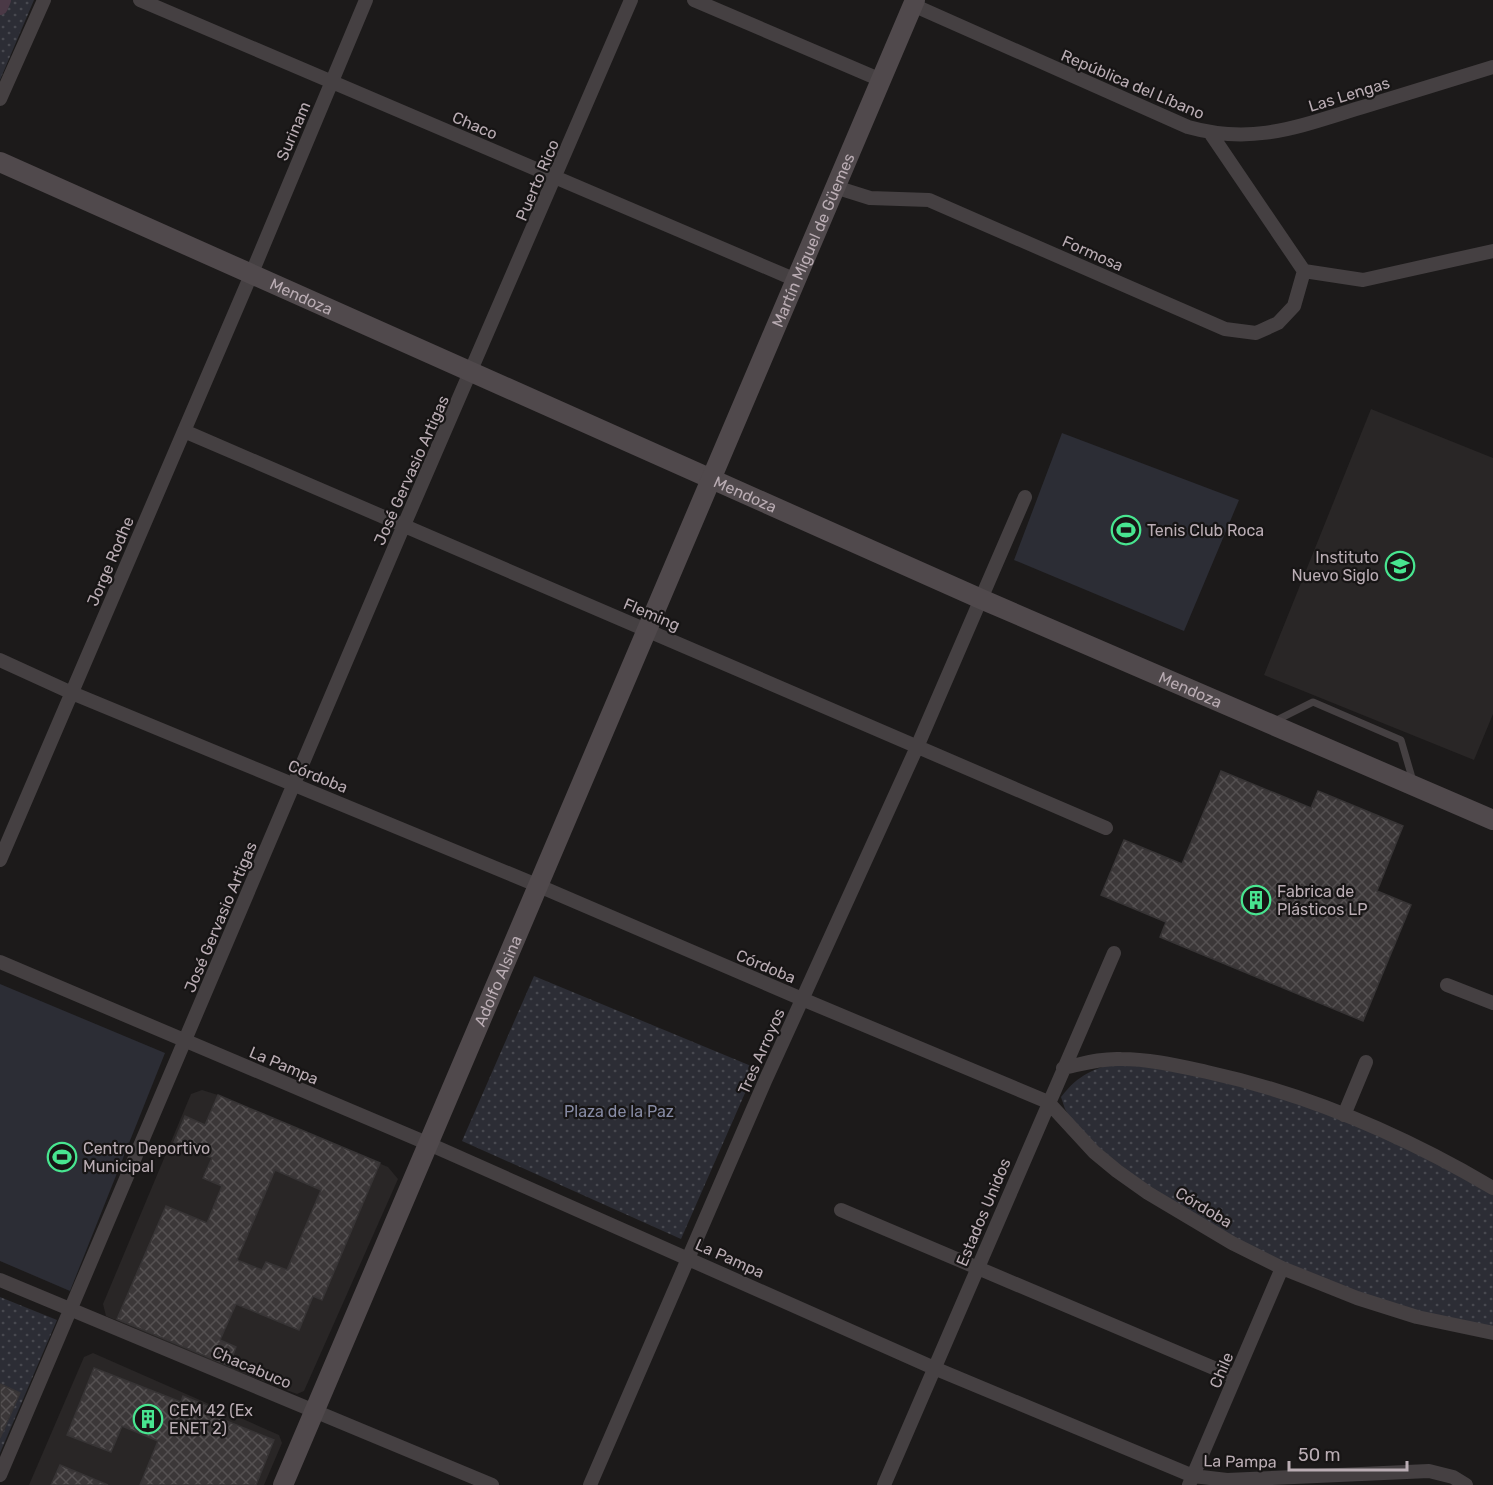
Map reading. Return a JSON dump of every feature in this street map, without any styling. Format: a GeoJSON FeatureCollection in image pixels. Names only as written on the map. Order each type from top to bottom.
{"type":"FeatureCollection","features":[{"type":"Feature","properties":{"kind":"main road","name":"Martín Miguel de Güemes"},"geometry":{"type":"LineString","coordinates":[[712,479],[914,2]]}},
{"type":"Feature","properties":{"kind":"main road","name":"Mendoza"},"geometry":{"type":"LineString","coordinates":[[0,162],[981,599],[1493,819]]}},
{"type":"Feature","properties":{"kind":"main road","name":"Adolfo Alsina"},"geometry":{"type":"LineString","coordinates":[[283,1485],[712,479]]}},
{"type":"Feature","properties":{"kind":"street"},"geometry":{"type":"LineString","coordinates":[[0,99],[44,0]]}},
{"type":"Feature","properties":{"kind":"street","name":"Chaco"},"geometry":{"type":"LineString","coordinates":[[140,0],[796,280]]}},
{"type":"Feature","properties":{"kind":"street","name":"Surinam"},"geometry":{"type":"LineString","coordinates":[[251,275],[366,0]]}},
{"type":"Feature","properties":{"kind":"street","name":"Puerto Rico"},"geometry":{"type":"LineString","coordinates":[[472,372],[631,0]]}},
{"type":"Feature","properties":{"kind":"street"},"geometry":{"type":"LineString","coordinates":[[694,0],[881,80]]}},
{"type":"Feature","properties":{"kind":"street","name":"República del Líbano"},"geometry":{"type":"LineString","coordinates":[[914,2],[1188,127],[1211,134],[1304,271]]}},
{"type":"Feature","properties":{"kind":"street","name":"Las Lengas"},"geometry":{"type":"LineString","coordinates":[[1211,134],[1237,136],[1277,133],[1493,67]]}},
{"type":"Feature","properties":{"kind":"street","name":"Formosa"},"geometry":{"type":"LineString","coordinates":[[836,187],[870,198],[929,200],[1226,329],[1256,333],[1278,323],[1294,306],[1304,271]]}},
{"type":"Feature","properties":{"kind":"street"},"geometry":{"type":"LineString","coordinates":[[1304,271],[1363,280],[1493,250]]}},
{"type":"Feature","properties":{"kind":"street","name":"Jorge Rodhe"},"geometry":{"type":"LineString","coordinates":[[0,860],[251,275]]}},
{"type":"Feature","properties":{"kind":"street","name":"José Gervasio Artigas"},"geometry":{"type":"LineString","coordinates":[[0,1475],[404,525],[472,372]]}},
{"type":"Feature","properties":{"kind":"street","name":"Fleming"},"geometry":{"type":"LineString","coordinates":[[184,431],[1106,828]]}},
{"type":"Feature","properties":{"kind":"street","name":"Tres Arroyos"},"geometry":{"type":"LineString","coordinates":[[590,1485],[802,999],[917,747],[1025,497]]}},
{"type":"Feature","properties":{"kind":"street","name":"Córdoba"},"geometry":{"type":"LineString","coordinates":[[0,660],[72,693],[539,886],[1048,1102],[1094,1152],[1117,1172],[1232,1243],[1282,1268],[1357,1298],[1417,1317],[1493,1332]]}},
{"type":"Feature","properties":{"kind":"street","name":"Estados Unidos"},"geometry":{"type":"LineString","coordinates":[[884,1485],[1114,953]]}},
{"type":"Feature","properties":{"kind":"street","name":"La Pampa"},"geometry":{"type":"LineString","coordinates":[[0,962],[429,1144],[1191,1481],[1429,1471],[1453,1477],[1466,1485]]}},
{"type":"Feature","properties":{"kind":"street"},"geometry":{"type":"LineString","coordinates":[[1447,985],[1493,1004]]}},
{"type":"Feature","properties":{"kind":"street"},"geometry":{"type":"LineString","coordinates":[[1063,1068],[1095,1061],[1120,1059],[1168,1064],[1251,1081],[1344,1115],[1438,1157],[1493,1188]]}},
{"type":"Feature","properties":{"kind":"street"},"geometry":{"type":"LineString","coordinates":[[1344,1115],[1366,1062]]}},
{"type":"Feature","properties":{"kind":"street"},"geometry":{"type":"LineString","coordinates":[[842,1210],[1235,1377]]}},
{"type":"Feature","properties":{"kind":"street","name":"Chile"},"geometry":{"type":"LineString","coordinates":[[1191,1481],[1282,1268]]}},
{"type":"Feature","properties":{"kind":"street","name":"Chacabuco"},"geometry":{"type":"LineString","coordinates":[[0,1280],[492,1485]]}},
{"type":"Feature","properties":{"kind":"lane"},"geometry":{"type":"LineString","coordinates":[[1269,724],[1313,702],[1401,740],[1414,786]]}},
{"type":"Feature","properties":{"kind":"shaded area","name":"Instituto Nuevo Siglo"},"geometry":{"type":"Polygon","coordinates":[[[1371,409],[1493,458],[1493,714],[1474,760],[1264,675],[1371,409]]]}},
{"type":"Feature","properties":{"kind":"shaded area"},"geometry":{"type":"Polygon","coordinates":[[[202,1090],[388,1167],[398,1179],[304,1391],[297,1394],[228,1368],[106,1316],[103,1304],[191,1094],[202,1090]]]}},
{"type":"Feature","properties":{"kind":"shaded area"},"geometry":{"type":"Polygon","coordinates":[[[93,1353],[279,1435],[282,1443],[264,1485],[29,1485],[84,1357],[93,1353]]]}},
{"type":"Feature","properties":{"kind":"green space"},"geometry":{"type":"Polygon","coordinates":[[[0,0],[34,0],[0,80],[0,0]]]}},
{"type":"Feature","properties":{"kind":"green space","name":"Tenis Club Roca"},"geometry":{"type":"Polygon","coordinates":[[[1062,433],[1239,500],[1184,631],[1014,560],[1062,433]]]}},
{"type":"Feature","properties":{"kind":"green space","name":"Plaza de la Paz"},"geometry":{"type":"Polygon","coordinates":[[[534,976],[756,1068],[681,1239],[462,1141],[534,976]]]}},
{"type":"Feature","properties":{"kind":"green space","name":"Centro Deportivo Municipal"},"geometry":{"type":"Polygon","coordinates":[[[0,984],[165,1053],[70,1291],[0,1261],[0,984]]]}},
{"type":"Feature","properties":{"kind":"green space"},"geometry":{"type":"Polygon","coordinates":[[[1120,1062],[1250,1085],[1387,1136],[1493,1193],[1493,1329],[1419,1312],[1283,1267],[1119,1169],[1076,1128],[1061,1097],[1080,1078],[1102,1067],[1120,1062]]]}},
{"type":"Feature","properties":{"kind":"green space"},"geometry":{"type":"Polygon","coordinates":[[[0,1297],[57,1320],[0,1453],[0,1297]]]}},
{"type":"Feature","properties":{"kind":"building","name":"Fabrica de Plásticos LP"},"geometry":{"type":"Polygon","coordinates":[[[1221,771],[1311,808],[1318,791],[1403,826],[1377,891],[1411,905],[1363,1021],[1160,937],[1166,922],[1101,895],[1124,840],[1182,864],[1221,771]]]}},
{"type":"Feature","properties":{"kind":"building"},"geometry":{"type":"Polygon","coordinates":[[[218,1095],[380,1163],[322,1300],[313,1296],[299,1330],[236,1304],[220,1340],[236,1347],[229,1366],[117,1319],[166,1206],[207,1223],[222,1186],[203,1178],[212,1158],[174,1142],[185,1116],[205,1125],[218,1095]],[[275,1170],[237,1260],[262,1270],[266,1262],[287,1270],[321,1190],[275,1170]]]}},
{"type":"Feature","properties":{"kind":"building","name":"CEM 42 (Ex ENET 2)"},"geometry":{"type":"Polygon","coordinates":[[[94,1368],[181,1402],[183,1396],[207,1406],[204,1412],[274,1440],[256,1485],[140,1485],[158,1441],[122,1426],[111,1452],[67,1435],[94,1368]]]}},
{"type":"Feature","properties":{"kind":"building"},"geometry":{"type":"Polygon","coordinates":[[[0,1384],[20,1393],[0,1438],[0,1384]]]}},
{"type":"Feature","properties":{"kind":"building"},"geometry":{"type":"Polygon","coordinates":[[[60,1465],[108,1485],[51,1485],[60,1465]]]}},
{"type":"Feature","properties":{"kind":"waterway"},"geometry":{"type":"LineString","coordinates":[[0,7],[3,0]]}},
{"type":"Feature","properties":{"kind":"place","name":"Tenis Club Roca"},"geometry":{"type":"Point","coordinates":[1126,530]}},
{"type":"Feature","properties":{"kind":"place","name":"Instituto Nuevo Siglo"},"geometry":{"type":"Point","coordinates":[1400,566]}},
{"type":"Feature","properties":{"kind":"place","name":"Fabrica de Plásticos LP"},"geometry":{"type":"Point","coordinates":[1256,900]}},
{"type":"Feature","properties":{"kind":"place","name":"Centro Deportivo Municipal"},"geometry":{"type":"Point","coordinates":[62,1157]}},
{"type":"Feature","properties":{"kind":"place","name":"CEM 42 (Ex ENET 2)"},"geometry":{"type":"Point","coordinates":[148,1419]}}]}
